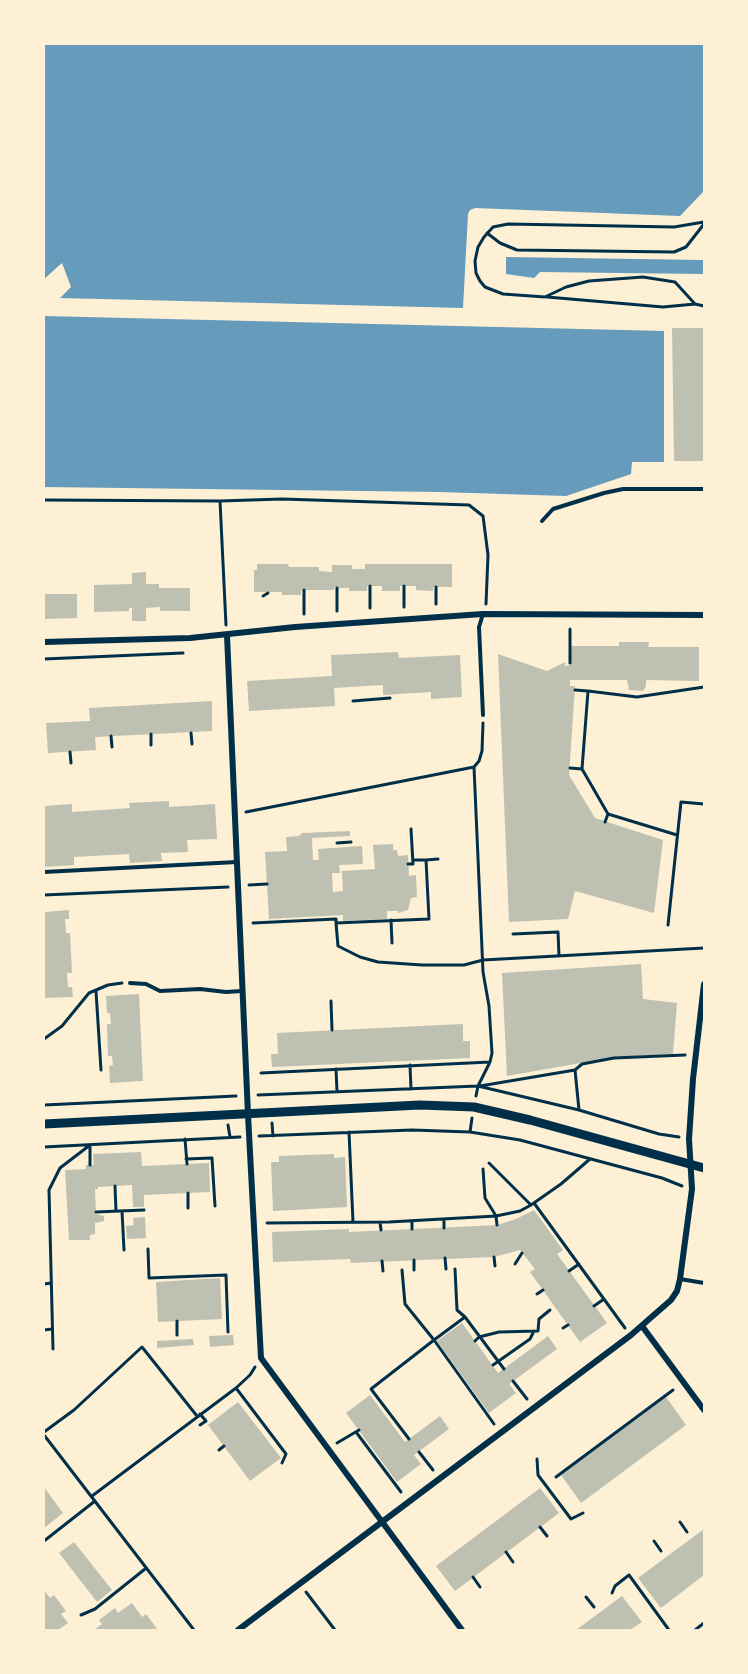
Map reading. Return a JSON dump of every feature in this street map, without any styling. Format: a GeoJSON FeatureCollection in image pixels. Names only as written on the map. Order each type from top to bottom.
{"type":"FeatureCollection","features":[{"type":"Feature","properties":{"kind":"street"},"geometry":{"type":"LineString","coordinates":[[44,642],[227,635],[295,627],[483,614],[705,615]]}},
{"type":"Feature","properties":{"kind":"street"},"geometry":{"type":"LineString","coordinates":[[227,635],[261,1358],[462,1630]]}},
{"type":"Feature","properties":{"kind":"street"},"geometry":{"type":"LineString","coordinates":[[238,1630],[642,1326],[671,1300],[677,1291],[680,1279],[692,1189],[688,1139],[705,984]]}},
{"type":"Feature","properties":{"kind":"street"},"geometry":{"type":"LineString","coordinates":[[44,1124],[420,1106],[474,1107],[705,1168]]}},
{"type":"Feature","properties":{"kind":"street"},"geometry":{"type":"LineString","coordinates":[[642,1326],[705,1410]]}},
{"type":"Feature","properties":{"kind":"lane"},"geometry":{"type":"LineString","coordinates":[[542,521],[554,509],[604,493],[643,489],[705,489]]}},
{"type":"Feature","properties":{"kind":"lane"},"geometry":{"type":"LineString","coordinates":[[483,614],[479,627],[483,715]]}},
{"type":"Feature","properties":{"kind":"lane"},"geometry":{"type":"LineString","coordinates":[[44,872],[237,862]]}},
{"type":"Feature","properties":{"kind":"lane"},"geometry":{"type":"LineString","coordinates":[[130,983],[146,984],[160,991],[200,989],[242,991]]}},
{"type":"Feature","properties":{"kind":"lane"},"geometry":{"type":"LineString","coordinates":[[680,1279],[705,1283]]}},
{"type":"Feature","properties":{"kind":"path"},"geometry":{"type":"LineString","coordinates":[[488,233],[500,243],[516,250],[674,252],[686,247],[705,223]]}},
{"type":"Feature","properties":{"kind":"path"},"geometry":{"type":"LineString","coordinates":[[705,223],[674,227],[508,224],[493,227],[478,247],[475,261],[476,273],[485,287],[502,294],[663,307],[695,304],[705,306]]}},
{"type":"Feature","properties":{"kind":"path"},"geometry":{"type":"LineString","coordinates":[[545,297],[589,280],[643,278],[675,282],[695,304]]}},
{"type":"Feature","properties":{"kind":"path"},"geometry":{"type":"LineString","coordinates":[[44,500],[282,499],[469,505],[483,516],[488,555],[486,603]]}},
{"type":"Feature","properties":{"kind":"path"},"geometry":{"type":"LineString","coordinates":[[220,501],[227,635]]}},
{"type":"Feature","properties":{"kind":"path"},"geometry":{"type":"LineString","coordinates":[[370,586],[370,608]]}},
{"type":"Feature","properties":{"kind":"path"},"geometry":{"type":"LineString","coordinates":[[404,586],[404,607]]}},
{"type":"Feature","properties":{"kind":"path"},"geometry":{"type":"LineString","coordinates":[[436,587],[436,604]]}},
{"type":"Feature","properties":{"kind":"path"},"geometry":{"type":"LineString","coordinates":[[337,588],[337,611]]}},
{"type":"Feature","properties":{"kind":"path"},"geometry":{"type":"LineString","coordinates":[[304,590],[304,614]]}},
{"type":"Feature","properties":{"kind":"path"},"geometry":{"type":"LineString","coordinates":[[263,596],[268,593]]}},
{"type":"Feature","properties":{"kind":"path"},"geometry":{"type":"LineString","coordinates":[[570,629],[570,663]]}},
{"type":"Feature","properties":{"kind":"path"},"geometry":{"type":"LineString","coordinates":[[44,659],[183,653]]}},
{"type":"Feature","properties":{"kind":"path"},"geometry":{"type":"LineString","coordinates":[[575,690],[637,697],[705,687]]}},
{"type":"Feature","properties":{"kind":"path"},"geometry":{"type":"LineString","coordinates":[[588,691],[582,769],[608,814],[677,835]]}},
{"type":"Feature","properties":{"kind":"path"},"geometry":{"type":"LineString","coordinates":[[353,701],[390,698]]}},
{"type":"Feature","properties":{"kind":"path"},"geometry":{"type":"LineString","coordinates":[[470,1132],[478,1086],[492,1053],[489,1006],[483,972],[474,767],[482,751],[483,715]]}},
{"type":"Feature","properties":{"kind":"path"},"geometry":{"type":"LineString","coordinates":[[191,733],[192,744]]}},
{"type":"Feature","properties":{"kind":"path"},"geometry":{"type":"LineString","coordinates":[[151,734],[152,745]]}},
{"type":"Feature","properties":{"kind":"path"},"geometry":{"type":"LineString","coordinates":[[111,736],[112,747]]}},
{"type":"Feature","properties":{"kind":"path"},"geometry":{"type":"LineString","coordinates":[[70,752],[71,763]]}},
{"type":"Feature","properties":{"kind":"path"},"geometry":{"type":"LineString","coordinates":[[234,812],[247,812],[474,767]]}},
{"type":"Feature","properties":{"kind":"path"},"geometry":{"type":"LineString","coordinates":[[570,768],[582,769]]}},
{"type":"Feature","properties":{"kind":"path"},"geometry":{"type":"LineString","coordinates":[[668,925],[681,802],[705,804]]}},
{"type":"Feature","properties":{"kind":"path"},"geometry":{"type":"LineString","coordinates":[[605,822],[608,814]]}},
{"type":"Feature","properties":{"kind":"path"},"geometry":{"type":"LineString","coordinates":[[408,864],[413,864],[411,829]]}},
{"type":"Feature","properties":{"kind":"path"},"geometry":{"type":"LineString","coordinates":[[337,843],[351,842]]}},
{"type":"Feature","properties":{"kind":"path"},"geometry":{"type":"LineString","coordinates":[[413,860],[438,859]]}},
{"type":"Feature","properties":{"kind":"path"},"geometry":{"type":"LineString","coordinates":[[336,923],[429,919],[426,860]]}},
{"type":"Feature","properties":{"kind":"path"},"geometry":{"type":"LineString","coordinates":[[44,895],[224,888],[267,884]]}},
{"type":"Feature","properties":{"kind":"path"},"geometry":{"type":"LineString","coordinates":[[253,923],[336,919],[338,946],[360,957],[378,962],[422,965],[464,965],[483,960],[705,948]]}},
{"type":"Feature","properties":{"kind":"path"},"geometry":{"type":"LineString","coordinates":[[391,920],[392,943]]}},
{"type":"Feature","properties":{"kind":"path"},"geometry":{"type":"LineString","coordinates":[[513,934],[558,932],[559,956]]}},
{"type":"Feature","properties":{"kind":"path"},"geometry":{"type":"LineString","coordinates":[[44,1039],[62,1026],[89,993],[108,985],[130,983]]}},
{"type":"Feature","properties":{"kind":"path"},"geometry":{"type":"LineString","coordinates":[[96,990],[101,1070]]}},
{"type":"Feature","properties":{"kind":"path"},"geometry":{"type":"LineString","coordinates":[[331,1001],[332,1030]]}},
{"type":"Feature","properties":{"kind":"path"},"geometry":{"type":"LineString","coordinates":[[478,1086],[576,1070],[582,1064],[614,1058],[696,1054]]}},
{"type":"Feature","properties":{"kind":"path"},"geometry":{"type":"LineString","coordinates":[[443,1059],[443,1064]]}},
{"type":"Feature","properties":{"kind":"path"},"geometry":{"type":"LineString","coordinates":[[261,1073],[330,1070],[367,1065],[490,1062]]}},
{"type":"Feature","properties":{"kind":"path"},"geometry":{"type":"LineString","coordinates":[[407,1064],[411,1089]]}},
{"type":"Feature","properties":{"kind":"path"},"geometry":{"type":"LineString","coordinates":[[329,1065],[330,1070]]}},
{"type":"Feature","properties":{"kind":"path"},"geometry":{"type":"LineString","coordinates":[[291,1066],[292,1071]]}},
{"type":"Feature","properties":{"kind":"path"},"geometry":{"type":"LineString","coordinates":[[336,1069],[337,1092]]}},
{"type":"Feature","properties":{"kind":"path"},"geometry":{"type":"LineString","coordinates":[[537,1070],[538,1076]]}},
{"type":"Feature","properties":{"kind":"path"},"geometry":{"type":"LineString","coordinates":[[576,1070],[579,1110]]}},
{"type":"Feature","properties":{"kind":"path"},"geometry":{"type":"LineString","coordinates":[[577,1085],[584,1084]]}},
{"type":"Feature","properties":{"kind":"path"},"geometry":{"type":"LineString","coordinates":[[44,1105],[229,1096]]}},
{"type":"Feature","properties":{"kind":"path"},"geometry":{"type":"LineString","coordinates":[[273,1136],[412,1130],[470,1132],[520,1140],[662,1178],[692,1189]]}},
{"type":"Feature","properties":{"kind":"path"},"geometry":{"type":"LineString","coordinates":[[349,1132],[353,1222]]}},
{"type":"Feature","properties":{"kind":"path"},"geometry":{"type":"LineString","coordinates":[[44,1147],[230,1137]]}},
{"type":"Feature","properties":{"kind":"path"},"geometry":{"type":"LineString","coordinates":[[185,1139],[187,1162],[212,1158],[216,1206]]}},
{"type":"Feature","properties":{"kind":"path"},"geometry":{"type":"LineString","coordinates":[[90,1145],[90,1165]]}},
{"type":"Feature","properties":{"kind":"path"},"geometry":{"type":"LineString","coordinates":[[53,1349],[49,1190],[60,1168],[90,1145]]}},
{"type":"Feature","properties":{"kind":"path"},"geometry":{"type":"LineString","coordinates":[[267,1223],[380,1222],[496,1216],[520,1211],[533,1204],[590,1159]]}},
{"type":"Feature","properties":{"kind":"path"},"geometry":{"type":"LineString","coordinates":[[489,1162],[533,1204],[626,1329]]}},
{"type":"Feature","properties":{"kind":"path"},"geometry":{"type":"LineString","coordinates":[[483,1168],[485,1198],[496,1216],[497,1225]]}},
{"type":"Feature","properties":{"kind":"path"},"geometry":{"type":"LineString","coordinates":[[115,1186],[116,1211]]}},
{"type":"Feature","properties":{"kind":"path"},"geometry":{"type":"LineString","coordinates":[[188,1193],[188,1208]]}},
{"type":"Feature","properties":{"kind":"path"},"geometry":{"type":"LineString","coordinates":[[96,1212],[144,1210]]}},
{"type":"Feature","properties":{"kind":"path"},"geometry":{"type":"LineString","coordinates":[[122,1211],[124,1250]]}},
{"type":"Feature","properties":{"kind":"path"},"geometry":{"type":"LineString","coordinates":[[444,1219],[444,1227]]}},
{"type":"Feature","properties":{"kind":"path"},"geometry":{"type":"LineString","coordinates":[[412,1221],[412,1229]]}},
{"type":"Feature","properties":{"kind":"path"},"geometry":{"type":"LineString","coordinates":[[380,1222],[381,1230]]}},
{"type":"Feature","properties":{"kind":"path"},"geometry":{"type":"LineString","coordinates":[[148,1249],[149,1278],[226,1275],[228,1332]]}},
{"type":"Feature","properties":{"kind":"path"},"geometry":{"type":"LineString","coordinates":[[515,1264],[522,1253]]}},
{"type":"Feature","properties":{"kind":"path"},"geometry":{"type":"LineString","coordinates":[[494,1257],[495,1266]]}},
{"type":"Feature","properties":{"kind":"path"},"geometry":{"type":"LineString","coordinates":[[445,1258],[446,1269]]}},
{"type":"Feature","properties":{"kind":"path"},"geometry":{"type":"LineString","coordinates":[[414,1260],[414,1270]]}},
{"type":"Feature","properties":{"kind":"path"},"geometry":{"type":"LineString","coordinates":[[382,1261],[383,1271]]}},
{"type":"Feature","properties":{"kind":"path"},"geometry":{"type":"LineString","coordinates":[[569,1271],[579,1264]]}},
{"type":"Feature","properties":{"kind":"path"},"geometry":{"type":"LineString","coordinates":[[455,1269],[457,1310],[465,1317],[504,1369]]}},
{"type":"Feature","properties":{"kind":"path"},"geometry":{"type":"LineString","coordinates":[[402,1270],[405,1304],[434,1340],[494,1424]]}},
{"type":"Feature","properties":{"kind":"path"},"geometry":{"type":"LineString","coordinates":[[44,1284],[51,1283]]}},
{"type":"Feature","properties":{"kind":"path"},"geometry":{"type":"LineString","coordinates":[[537,1294],[543,1290]]}},
{"type":"Feature","properties":{"kind":"path"},"geometry":{"type":"LineString","coordinates":[[594,1306],[604,1299]]}},
{"type":"Feature","properties":{"kind":"path"},"geometry":{"type":"LineString","coordinates":[[475,1341],[479,1337],[499,1332],[538,1331],[539,1319],[550,1310]]}},
{"type":"Feature","properties":{"kind":"path"},"geometry":{"type":"LineString","coordinates":[[409,1439],[404,1436],[385,1411],[371,1389],[465,1317]]}},
{"type":"Feature","properties":{"kind":"path"},"geometry":{"type":"LineString","coordinates":[[177,1321],[177,1335]]}},
{"type":"Feature","properties":{"kind":"path"},"geometry":{"type":"LineString","coordinates":[[563,1328],[568,1325]]}},
{"type":"Feature","properties":{"kind":"path"},"geometry":{"type":"LineString","coordinates":[[44,1330],[52,1329]]}},
{"type":"Feature","properties":{"kind":"path"},"geometry":{"type":"LineString","coordinates":[[493,1365],[530,1339],[534,1331]]}},
{"type":"Feature","properties":{"kind":"path"},"geometry":{"type":"LineString","coordinates":[[194,1630],[145,1569],[44,1434],[74,1410],[142,1347],[199,1415],[206,1420],[200,1425]]}},
{"type":"Feature","properties":{"kind":"path"},"geometry":{"type":"LineString","coordinates":[[92,1496],[236,1388],[250,1375],[261,1358]]}},
{"type":"Feature","properties":{"kind":"path"},"geometry":{"type":"LineString","coordinates":[[513,1381],[526,1399]]}},
{"type":"Feature","properties":{"kind":"path"},"geometry":{"type":"LineString","coordinates":[[236,1388],[286,1454],[282,1463]]}},
{"type":"Feature","properties":{"kind":"path"},"geometry":{"type":"LineString","coordinates":[[556,1477],[673,1390]]}},
{"type":"Feature","properties":{"kind":"path"},"geometry":{"type":"LineString","coordinates":[[327,1448],[357,1431],[401,1492]]}},
{"type":"Feature","properties":{"kind":"path"},"geometry":{"type":"LineString","coordinates":[[219,1450],[224,1446]]}},
{"type":"Feature","properties":{"kind":"path"},"geometry":{"type":"LineString","coordinates":[[419,1452],[440,1478]]}},
{"type":"Feature","properties":{"kind":"path"},"geometry":{"type":"LineString","coordinates":[[537,1459],[538,1474],[571,1519],[583,1513]]}},
{"type":"Feature","properties":{"kind":"path"},"geometry":{"type":"LineString","coordinates":[[44,1541],[95,1501]]}},
{"type":"Feature","properties":{"kind":"path"},"geometry":{"type":"LineString","coordinates":[[680,1522],[687,1532]]}},
{"type":"Feature","properties":{"kind":"path"},"geometry":{"type":"LineString","coordinates":[[540,1527],[547,1536]]}},
{"type":"Feature","properties":{"kind":"path"},"geometry":{"type":"LineString","coordinates":[[654,1541],[662,1551]]}},
{"type":"Feature","properties":{"kind":"path"},"geometry":{"type":"LineString","coordinates":[[506,1552],[513,1562]]}},
{"type":"Feature","properties":{"kind":"path"},"geometry":{"type":"LineString","coordinates":[[81,1615],[95,1609],[145,1569]]}},
{"type":"Feature","properties":{"kind":"path"},"geometry":{"type":"LineString","coordinates":[[612,1593],[615,1586],[628,1575],[669,1630]]}},
{"type":"Feature","properties":{"kind":"path"},"geometry":{"type":"LineString","coordinates":[[473,1577],[480,1587]]}},
{"type":"Feature","properties":{"kind":"path"},"geometry":{"type":"LineString","coordinates":[[300,1584],[336,1630]]}},
{"type":"Feature","properties":{"kind":"path"},"geometry":{"type":"LineString","coordinates":[[586,1598],[594,1607]]}},
{"type":"Feature","properties":{"kind":"path"},"geometry":{"type":"LineString","coordinates":[[695,1630],[705,1623]]}},
{"type":"Feature","properties":{"kind":"water"},"geometry":{"type":"Polygon","coordinates":[[[44,44],[704,44],[704,191],[680,216],[475,208],[470,210],[463,308],[60,298],[71,287],[62,263],[44,279],[44,44]]]}},
{"type":"Feature","properties":{"kind":"water"},"geometry":{"type":"Polygon","coordinates":[[[506,257],[704,260],[704,274],[540,272],[534,278],[506,274],[506,257]]]}},
{"type":"Feature","properties":{"kind":"water"},"geometry":{"type":"Polygon","coordinates":[[[44,316],[664,331],[664,462],[632,462],[631,474],[566,496],[440,492],[44,487],[44,316]]]}},
{"type":"Feature","properties":{"kind":"building"},"geometry":{"type":"Polygon","coordinates":[[[672,328],[704,328],[704,461],[674,461],[672,328]]]}},
{"type":"Feature","properties":{"kind":"building"},"geometry":{"type":"Polygon","coordinates":[[[257,564],[319,567],[319,571],[332,572],[332,565],[352,565],[352,569],[365,569],[365,564],[452,564],[452,587],[433,587],[433,591],[416,590],[416,586],[400,586],[400,591],[382,591],[382,586],[367,586],[367,591],[349,591],[349,588],[301,590],[301,595],[254,592],[254,570],[257,570],[257,564]]]}},
{"type":"Feature","properties":{"kind":"building"},"geometry":{"type":"Polygon","coordinates":[[[146,572],[146,584],[159,584],[159,588],[190,588],[190,611],[160,611],[160,607],[146,608],[146,621],[132,621],[132,608],[129,608],[129,611],[94,612],[94,585],[132,584],[132,573],[146,572]]]}},
{"type":"Feature","properties":{"kind":"building"},"geometry":{"type":"Polygon","coordinates":[[[44,594],[77,594],[77,618],[44,619],[44,594]]]}},
{"type":"Feature","properties":{"kind":"building"},"geometry":{"type":"Polygon","coordinates":[[[619,642],[649,642],[648,647],[699,647],[699,681],[646,680],[643,691],[629,690],[627,680],[570,680],[570,686],[575,686],[569,775],[595,818],[663,840],[654,913],[575,891],[568,919],[509,922],[498,654],[547,671],[565,662],[565,666],[571,665],[571,646],[619,646],[619,642]]]}},
{"type":"Feature","properties":{"kind":"building"},"geometry":{"type":"Polygon","coordinates":[[[398,652],[399,658],[460,655],[462,697],[431,699],[431,692],[383,695],[383,685],[334,688],[335,706],[249,711],[247,681],[332,676],[331,655],[398,652]]]}},
{"type":"Feature","properties":{"kind":"building"},"geometry":{"type":"Polygon","coordinates":[[[212,701],[212,731],[95,737],[96,750],[48,753],[46,723],[90,721],[89,708],[212,701]]]}},
{"type":"Feature","properties":{"kind":"building"},"geometry":{"type":"Polygon","coordinates":[[[169,801],[169,807],[215,804],[217,839],[187,840],[188,852],[161,853],[162,861],[130,863],[129,854],[74,857],[74,865],[44,867],[44,806],[72,804],[72,812],[130,808],[129,803],[169,801]]]}},
{"type":"Feature","properties":{"kind":"building"},"geometry":{"type":"Polygon","coordinates":[[[350,831],[350,836],[312,838],[313,860],[319,860],[318,849],[362,846],[363,864],[339,865],[340,873],[332,873],[333,892],[343,891],[342,871],[375,869],[373,845],[393,844],[393,850],[397,850],[398,856],[408,855],[409,876],[416,875],[417,897],[411,898],[408,910],[398,913],[398,911],[387,911],[387,919],[343,921],[343,915],[269,919],[265,852],[287,851],[286,837],[299,836],[302,833],[350,831]]]}},
{"type":"Feature","properties":{"kind":"building"},"geometry":{"type":"Polygon","coordinates":[[[69,910],[69,919],[65,919],[66,933],[70,933],[72,973],[67,973],[68,987],[72,987],[73,997],[44,998],[44,912],[69,910]]]}},
{"type":"Feature","properties":{"kind":"building"},"geometry":{"type":"Polygon","coordinates":[[[641,964],[643,999],[677,1003],[673,1054],[615,1057],[507,1076],[502,973],[641,964]]]}},
{"type":"Feature","properties":{"kind":"building"},"geometry":{"type":"Polygon","coordinates":[[[139,994],[143,1081],[110,1083],[109,1066],[113,1065],[112,1056],[108,1056],[107,1024],[111,1024],[110,1013],[107,1013],[106,996],[139,994]]]}},
{"type":"Feature","properties":{"kind":"building"},"geometry":{"type":"Polygon","coordinates":[[[463,1024],[463,1041],[470,1041],[470,1058],[272,1067],[271,1054],[278,1054],[277,1033],[463,1024]]]}},
{"type":"Feature","properties":{"kind":"building"},"geometry":{"type":"Polygon","coordinates":[[[141,1152],[142,1166],[209,1163],[210,1192],[144,1195],[144,1207],[133,1207],[132,1185],[98,1187],[95,1189],[96,1214],[104,1216],[104,1221],[95,1223],[95,1234],[90,1235],[90,1240],[69,1240],[65,1170],[86,1169],[86,1165],[94,1165],[93,1154],[141,1152]]]}},
{"type":"Feature","properties":{"kind":"building"},"geometry":{"type":"Polygon","coordinates":[[[334,1154],[334,1158],[345,1157],[347,1207],[273,1211],[271,1162],[279,1162],[279,1156],[334,1154]]]}},
{"type":"Feature","properties":{"kind":"building"},"geometry":{"type":"Polygon","coordinates":[[[534,1210],[563,1250],[557,1254],[607,1323],[580,1342],[530,1272],[535,1269],[520,1250],[494,1257],[351,1263],[350,1259],[273,1262],[272,1232],[349,1229],[349,1232],[497,1225],[534,1210]]]}},
{"type":"Feature","properties":{"kind":"building"},"geometry":{"type":"Polygon","coordinates":[[[145,1217],[146,1238],[127,1239],[126,1226],[134,1225],[133,1218],[145,1217]]]}},
{"type":"Feature","properties":{"kind":"building"},"geometry":{"type":"Polygon","coordinates":[[[220,1278],[222,1319],[158,1322],[156,1282],[220,1278]]]}},
{"type":"Feature","properties":{"kind":"building"},"geometry":{"type":"Polygon","coordinates":[[[462,1323],[498,1373],[548,1336],[557,1349],[509,1384],[516,1393],[489,1413],[437,1341],[462,1323]]]}},
{"type":"Feature","properties":{"kind":"building"},"geometry":{"type":"Polygon","coordinates":[[[233,1335],[234,1345],[210,1347],[209,1336],[233,1335]]]}},
{"type":"Feature","properties":{"kind":"building"},"geometry":{"type":"Polygon","coordinates":[[[193,1339],[194,1345],[157,1348],[157,1341],[193,1339]]]}},
{"type":"Feature","properties":{"kind":"building"},"geometry":{"type":"Polygon","coordinates":[[[370,1395],[405,1442],[440,1416],[449,1429],[414,1455],[421,1464],[397,1482],[346,1413],[370,1395]]]}},
{"type":"Feature","properties":{"kind":"building"},"geometry":{"type":"Polygon","coordinates":[[[666,1397],[686,1425],[581,1503],[561,1475],[666,1397]]]}},
{"type":"Feature","properties":{"kind":"building"},"geometry":{"type":"Polygon","coordinates":[[[238,1402],[281,1458],[250,1481],[208,1425],[238,1402]]]}},
{"type":"Feature","properties":{"kind":"building"},"geometry":{"type":"Polygon","coordinates":[[[44,1487],[63,1513],[44,1528],[44,1487]]]}},
{"type":"Feature","properties":{"kind":"building"},"geometry":{"type":"Polygon","coordinates":[[[540,1488],[559,1513],[455,1591],[436,1566],[540,1488]]]}},
{"type":"Feature","properties":{"kind":"building"},"geometry":{"type":"Polygon","coordinates":[[[704,1529],[704,1575],[661,1608],[638,1578],[704,1529]]]}},
{"type":"Feature","properties":{"kind":"building"},"geometry":{"type":"Polygon","coordinates":[[[74,1542],[112,1590],[97,1602],[59,1553],[74,1542]]]}},
{"type":"Feature","properties":{"kind":"building"},"geometry":{"type":"Polygon","coordinates":[[[44,1590],[50,1598],[54,1595],[66,1611],[61,1614],[68,1623],[58,1630],[44,1630],[44,1590]]]}},
{"type":"Feature","properties":{"kind":"building"},"geometry":{"type":"Polygon","coordinates":[[[622,1596],[642,1622],[630,1630],[576,1630],[622,1596]]]}},
{"type":"Feature","properties":{"kind":"building"},"geometry":{"type":"Polygon","coordinates":[[[132,1603],[142,1617],[146,1614],[158,1630],[94,1630],[102,1624],[99,1620],[115,1608],[118,1613],[132,1603]]]}}]}
